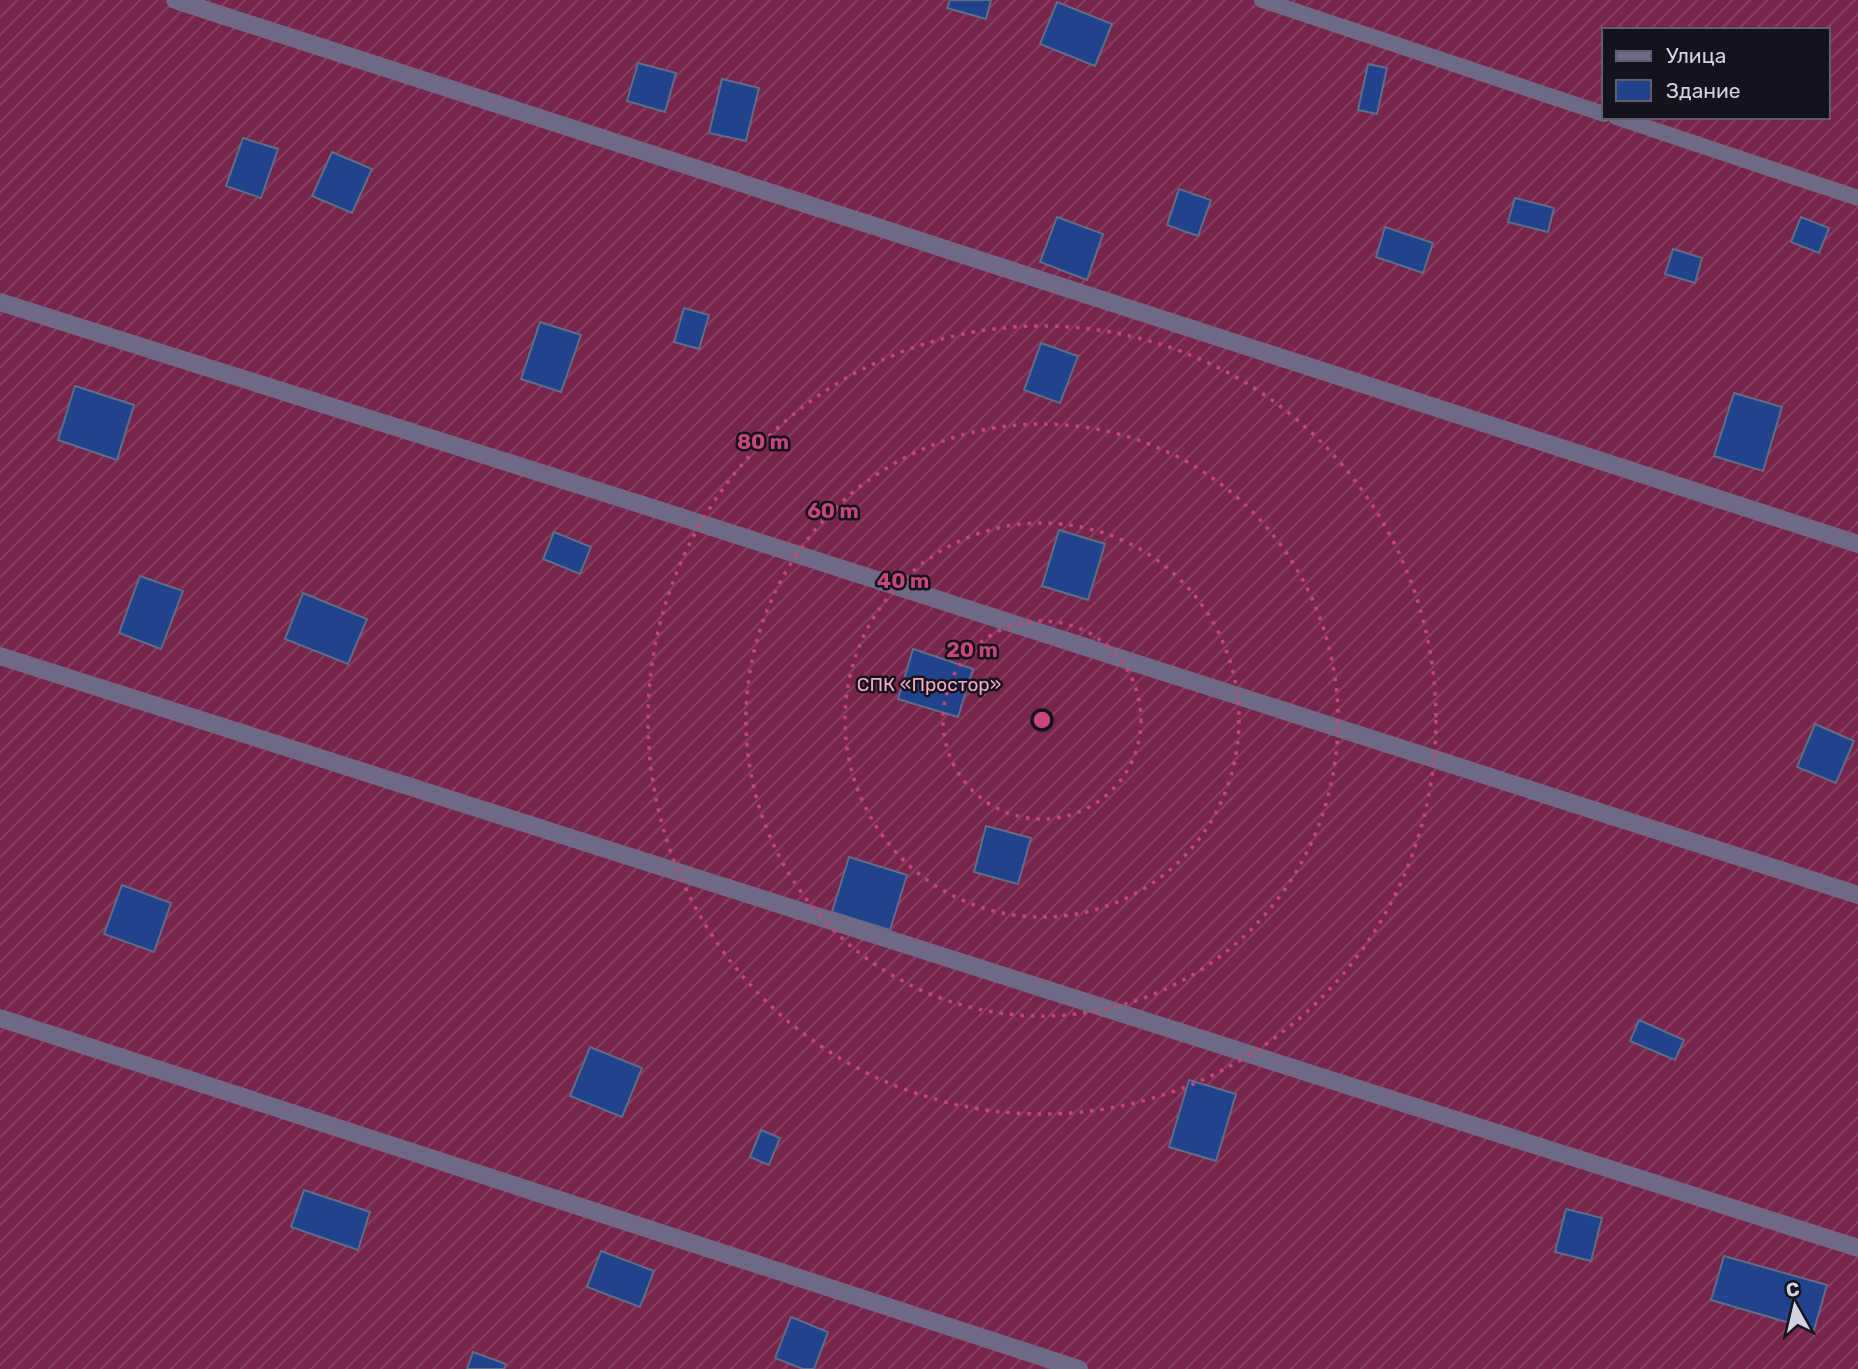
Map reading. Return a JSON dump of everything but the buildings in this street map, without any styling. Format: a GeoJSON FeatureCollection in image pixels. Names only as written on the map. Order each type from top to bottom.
{"type":"FeatureCollection","features":[{"type":"Feature","properties":{"kind":"street"},"geometry":{"type":"LineString","coordinates":[[175,0],[1858,544]]}},
{"type":"Feature","properties":{"kind":"street"},"geometry":{"type":"LineString","coordinates":[[0,302],[701,523],[1858,895]]}},
{"type":"Feature","properties":{"kind":"street"},"geometry":{"type":"LineString","coordinates":[[0,656],[1858,1248]]}},
{"type":"Feature","properties":{"kind":"street"},"geometry":{"type":"LineString","coordinates":[[0,1018],[1079,1369]]}},
{"type":"Feature","properties":{"kind":"lane"},"geometry":{"type":"LineString","coordinates":[[1262,0],[1602,113]]}},
{"type":"Feature","properties":{"kind":"lane"},"geometry":{"type":"LineString","coordinates":[[1622,119],[1858,198]]}},
{"type":"Feature","properties":{"kind":"green space","name":"СПК «Простор»"},"geometry":{"type":"Polygon","coordinates":[[[0,0],[1858,0],[1858,1369],[0,1369],[0,0]]]}}]}
